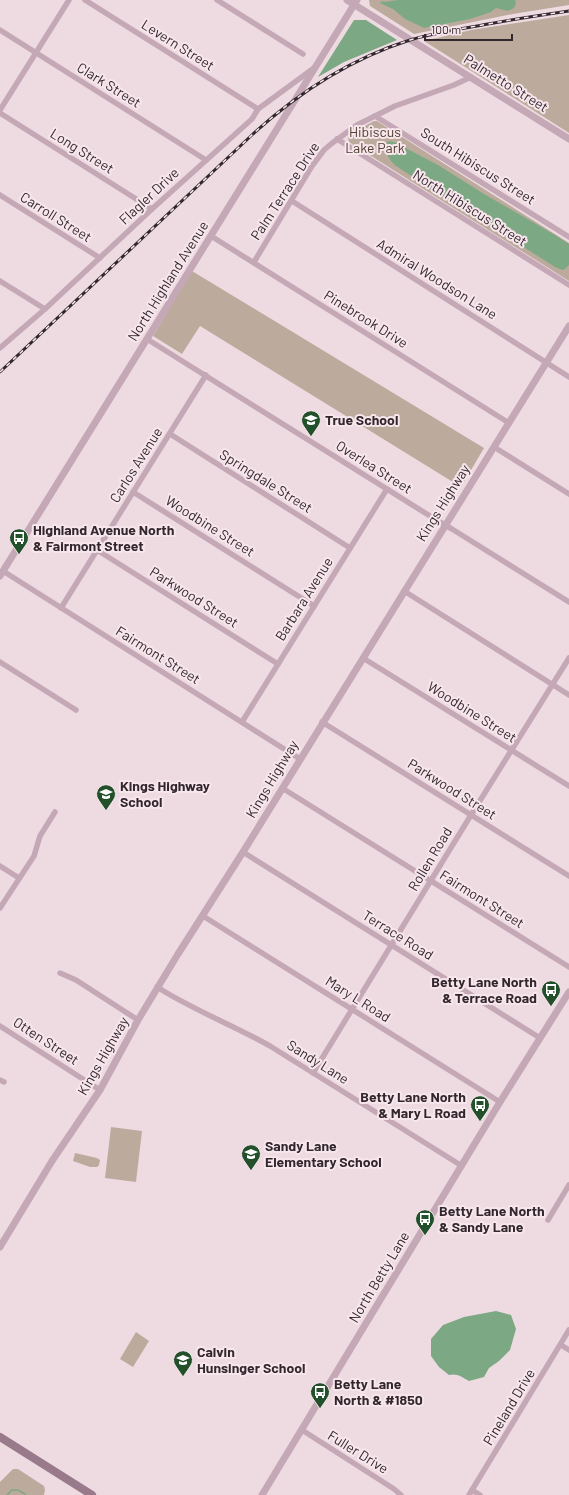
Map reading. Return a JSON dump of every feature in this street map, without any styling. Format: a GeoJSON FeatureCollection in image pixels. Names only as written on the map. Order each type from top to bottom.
{"type":"FeatureCollection","features":[{"type":"Feature","properties":{"kind":"main road"},"geometry":{"type":"LineString","coordinates":[[0,1437],[92,1495]]}},
{"type":"Feature","properties":{"kind":"street"},"geometry":{"type":"LineString","coordinates":[[0,110],[69,0]]}},
{"type":"Feature","properties":{"kind":"street","name":"Levern Street"},"geometry":{"type":"LineString","coordinates":[[85,0],[258,109]]}},
{"type":"Feature","properties":{"kind":"street"},"geometry":{"type":"LineString","coordinates":[[217,0],[303,54]]}},
{"type":"Feature","properties":{"kind":"street","name":"Palmetto Street"},"geometry":{"type":"LineString","coordinates":[[347,0],[356,2],[569,139]]}},
{"type":"Feature","properties":{"kind":"street","name":"North Highland Avenue"},"geometry":{"type":"LineString","coordinates":[[1,574],[356,2]]}},
{"type":"Feature","properties":{"kind":"street","name":"Clark Street"},"geometry":{"type":"LineString","coordinates":[[0,30],[206,160]]}},
{"type":"Feature","properties":{"kind":"street","name":"Flagler Drive"},"geometry":{"type":"LineString","coordinates":[[0,348],[46,309],[152,209],[252,119],[258,109],[317,65]]}},
{"type":"Feature","properties":{"kind":"street","name":"Palm Terrace Drive"},"geometry":{"type":"LineString","coordinates":[[254,262],[324,150],[357,125],[394,106],[454,85],[471,77]]}},
{"type":"Feature","properties":{"kind":"street","name":"Long Street"},"geometry":{"type":"LineString","coordinates":[[0,114],[152,209]]}},
{"type":"Feature","properties":{"kind":"street","name":"South Hibiscus Street"},"geometry":{"type":"LineString","coordinates":[[375,116],[569,237]]}},
{"type":"Feature","properties":{"kind":"street","name":"North Hibiscus Street"},"geometry":{"type":"LineString","coordinates":[[337,139],[569,285]]}},
{"type":"Feature","properties":{"kind":"street","name":"Carroll Street"},"geometry":{"type":"LineString","coordinates":[[0,195],[100,258]]}},
{"type":"Feature","properties":{"kind":"street","name":"Admiral Woodson Lane"},"geometry":{"type":"LineString","coordinates":[[292,201],[569,377]]}},
{"type":"Feature","properties":{"kind":"street","name":"Pinebrook Drive"},"geometry":{"type":"LineString","coordinates":[[211,236],[509,423]]}},
{"type":"Feature","properties":{"kind":"street"},"geometry":{"type":"LineString","coordinates":[[0,281],[46,309]]}},
{"type":"Feature","properties":{"kind":"street","name":"Kings Highway"},"geometry":{"type":"LineString","coordinates":[[0,1247],[52,1161],[100,1090],[157,987],[243,852],[322,722],[569,326]]}},
{"type":"Feature","properties":{"kind":"street","name":"Overlea Street"},"geometry":{"type":"LineString","coordinates":[[147,339],[569,602]]}},
{"type":"Feature","properties":{"kind":"street","name":"Carlos Avenue"},"geometry":{"type":"LineString","coordinates":[[61,608],[206,376]]}},
{"type":"Feature","properties":{"kind":"street","name":"Springdale Street"},"geometry":{"type":"LineString","coordinates":[[170,434],[350,548]]}},
{"type":"Feature","properties":{"kind":"street"},"geometry":{"type":"LineString","coordinates":[[494,447],[569,494]]}},
{"type":"Feature","properties":{"kind":"street","name":"Barbara Avenue"},"geometry":{"type":"LineString","coordinates":[[242,722],[387,489]]}},
{"type":"Feature","properties":{"kind":"street","name":"Woodbine Street"},"geometry":{"type":"LineString","coordinates":[[133,492],[314,606]]}},
{"type":"Feature","properties":{"kind":"street","name":"Parkwood Street"},"geometry":{"type":"LineString","coordinates":[[97,550],[278,664]]}},
{"type":"Feature","properties":{"kind":"street","name":"Fairmont Street"},"geometry":{"type":"LineString","coordinates":[[1,574],[61,608],[300,759]]}},
{"type":"Feature","properties":{"kind":"street"},"geometry":{"type":"LineString","coordinates":[[404,591],[569,695]]}},
{"type":"Feature","properties":{"kind":"street","name":"Woodbine Street"},"geometry":{"type":"LineString","coordinates":[[363,658],[569,786]]}},
{"type":"Feature","properties":{"kind":"street","name":"Rollen Road"},"geometry":{"type":"LineString","coordinates":[[313,1073],[569,658]]}},
{"type":"Feature","properties":{"kind":"street"},"geometry":{"type":"LineString","coordinates":[[0,662],[76,710]]}},
{"type":"Feature","properties":{"kind":"street","name":"Parkwood Street"},"geometry":{"type":"LineString","coordinates":[[322,722],[569,876]]}},
{"type":"Feature","properties":{"kind":"street","name":"Fairmont Street"},"geometry":{"type":"LineString","coordinates":[[282,788],[569,967]]}},
{"type":"Feature","properties":{"kind":"street"},"geometry":{"type":"LineString","coordinates":[[0,908],[34,856],[40,836],[55,812]]}},
{"type":"Feature","properties":{"kind":"street","name":"Terrace Road"},"geometry":{"type":"LineString","coordinates":[[243,852],[540,1038]]}},
{"type":"Feature","properties":{"kind":"street"},"geometry":{"type":"LineString","coordinates":[[0,866],[19,878]]}},
{"type":"Feature","properties":{"kind":"street","name":"Mary L Road"},"geometry":{"type":"LineString","coordinates":[[203,916],[500,1102]]}},
{"type":"Feature","properties":{"kind":"street"},"geometry":{"type":"LineString","coordinates":[[60,973],[76,980],[138,1020]]}},
{"type":"Feature","properties":{"kind":"street","name":"Sandy Lane"},"geometry":{"type":"LineString","coordinates":[[157,987],[192,1007],[250,1035],[462,1166]]}},
{"type":"Feature","properties":{"kind":"street","name":"North Betty Lane"},"geometry":{"type":"LineString","coordinates":[[262,1495],[500,1102],[569,992]]}},
{"type":"Feature","properties":{"kind":"street","name":"Otten Street"},"geometry":{"type":"LineString","coordinates":[[0,1026],[100,1090]]}},
{"type":"Feature","properties":{"kind":"street"},"geometry":{"type":"LineString","coordinates":[[548,1220],[569,1185]]}},
{"type":"Feature","properties":{"kind":"street","name":"Pineland Drive"},"geometry":{"type":"LineString","coordinates":[[470,1492],[569,1330]]}},
{"type":"Feature","properties":{"kind":"street"},"geometry":{"type":"LineString","coordinates":[[561,1345],[569,1350]]}},
{"type":"Feature","properties":{"kind":"street","name":"Fuller Drive"},"geometry":{"type":"LineString","coordinates":[[302,1430],[401,1495]]}},
{"type":"Feature","properties":{"kind":"street"},"geometry":{"type":"LineString","coordinates":[[470,1492],[480,1495]]}},
{"type":"Feature","properties":{"kind":"green space"},"geometry":{"type":"Polygon","coordinates":[[[369,0],[569,0],[569,5],[513,14],[414,34],[370,6],[369,0]]]}},
{"type":"Feature","properties":{"kind":"green space"},"geometry":{"type":"Polygon","coordinates":[[[569,15],[569,133],[424,41],[471,30],[569,15]]]}},
{"type":"Feature","properties":{"kind":"green space","name":"Hibiscus Lake Park"},"geometry":{"type":"Polygon","coordinates":[[[374,121],[377,121],[569,243],[569,281],[349,142],[348,138],[350,134],[374,121]]]}},
{"type":"Feature","properties":{"kind":"green space"},"geometry":{"type":"Polygon","coordinates":[[[192,271],[484,448],[461,487],[200,326],[182,354],[153,336],[192,271]]]}},
{"type":"Feature","properties":{"kind":"green space"},"geometry":{"type":"Polygon","coordinates":[[[111,1127],[142,1131],[136,1182],[105,1178],[111,1127]]]}},
{"type":"Feature","properties":{"kind":"green space"},"geometry":{"type":"Polygon","coordinates":[[[75,1153],[97,1158],[100,1160],[99,1165],[97,1167],[90,1167],[73,1161],[75,1153]]]}},
{"type":"Feature","properties":{"kind":"green space"},"geometry":{"type":"Polygon","coordinates":[[[136,1332],[149,1341],[133,1367],[120,1359],[136,1332]]]}},
{"type":"Feature","properties":{"kind":"green space"},"geometry":{"type":"Polygon","coordinates":[[[13,1469],[18,1469],[44,1486],[44,1495],[0,1495],[0,1482],[13,1469]]]}},
{"type":"Feature","properties":{"kind":"shaded area"},"geometry":{"type":"Polygon","coordinates":[[[515,0],[516,3],[514,8],[508,11],[496,8],[491,12],[470,19],[424,28],[405,19],[393,9],[380,3],[382,1],[515,0]]]}},
{"type":"Feature","properties":{"kind":"shaded area"},"geometry":{"type":"Polygon","coordinates":[[[354,20],[366,20],[397,40],[344,62],[318,77],[354,20]]]}},
{"type":"Feature","properties":{"kind":"shaded area","name":"Hibiscus Lake Park"},"geometry":{"type":"Polygon","coordinates":[[[388,141],[394,142],[438,165],[569,244],[569,265],[562,270],[555,267],[396,166],[389,159],[386,151],[386,144],[388,141]]]}},
{"type":"Feature","properties":{"kind":"shaded area"},"geometry":{"type":"Polygon","coordinates":[[[496,1311],[511,1315],[516,1329],[510,1350],[489,1368],[484,1377],[469,1381],[457,1375],[449,1375],[439,1367],[431,1356],[431,1339],[443,1325],[464,1317],[496,1311]]]}},
{"type":"Feature","properties":{"kind":"waterway"},"geometry":{"type":"LineString","coordinates":[[7,1495],[12,1490],[18,1490],[25,1495]]}},
{"type":"Feature","properties":{"kind":"railway"},"geometry":{"type":"LineString","coordinates":[[0,372],[253,134],[288,104],[326,78],[367,57],[420,37],[498,22],[569,11]]}},
{"type":"Feature","properties":{"kind":"place","name":"True School"},"geometry":{"type":"Point","coordinates":[311,437]}},
{"type":"Feature","properties":{"kind":"place","name":"Highland Avenue North & Fairmont Street"},"geometry":{"type":"Point","coordinates":[19,555]}},
{"type":"Feature","properties":{"kind":"place","name":"Kings Highway School"},"geometry":{"type":"Point","coordinates":[106,811]}},
{"type":"Feature","properties":{"kind":"place","name":"Betty Lane North & Terrace Road"},"geometry":{"type":"Point","coordinates":[551,1007]}},
{"type":"Feature","properties":{"kind":"place","name":"Betty Lane North & Mary L Road"},"geometry":{"type":"Point","coordinates":[480,1122]}},
{"type":"Feature","properties":{"kind":"place","name":"Sandy Lane Elementary School"},"geometry":{"type":"Point","coordinates":[251,1171]}},
{"type":"Feature","properties":{"kind":"place","name":"Betty Lane North & Sandy Lane"},"geometry":{"type":"Point","coordinates":[425,1236]}},
{"type":"Feature","properties":{"kind":"place","name":"Calvin Hunsinger School"},"geometry":{"type":"Point","coordinates":[183,1377]}},
{"type":"Feature","properties":{"kind":"place","name":"Betty Lane North & #1850"},"geometry":{"type":"Point","coordinates":[320,1409]}}]}
